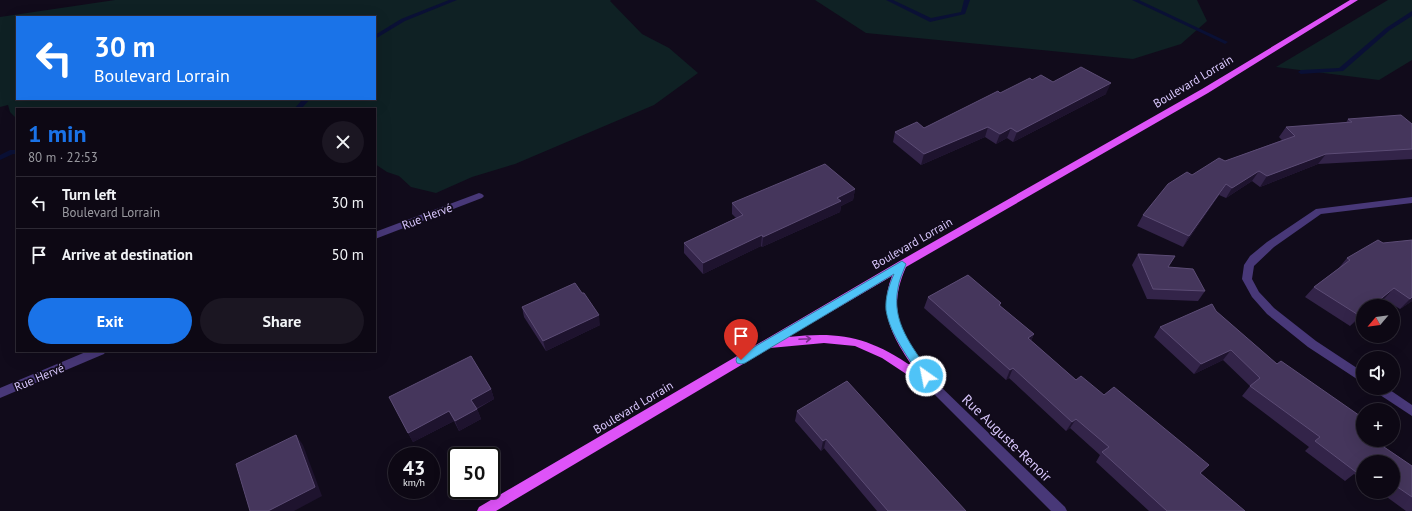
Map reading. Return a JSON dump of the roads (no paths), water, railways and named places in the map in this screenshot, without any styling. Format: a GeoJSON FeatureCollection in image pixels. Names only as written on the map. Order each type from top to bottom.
{"type":"FeatureCollection","features":[{"type":"Feature","properties":{"kind":"main road","name":"Boulevard Lorrain"},"geometry":{"type":"LineString","coordinates":[[484,511],[902,264],[1206,91],[1355,0]]}},
{"type":"Feature","properties":{"kind":"main road"},"geometry":{"type":"LineString","coordinates":[[902,264],[893,287],[892,314],[895,324],[905,344],[933,386]]}},
{"type":"Feature","properties":{"kind":"main road"},"geometry":{"type":"LineString","coordinates":[[766,345],[802,339],[830,339],[855,342],[881,353],[933,386]]}},
{"type":"Feature","properties":{"kind":"street","name":"Rue Hervé"},"geometry":{"type":"LineString","coordinates":[[376,236],[479,196]]}},
{"type":"Feature","properties":{"kind":"street"},"geometry":{"type":"LineString","coordinates":[[1356,373],[1292,330],[1261,303],[1252,288],[1248,276],[1248,266],[1257,256],[1308,217],[1319,211],[1412,200]]}},
{"type":"Feature","properties":{"kind":"street","name":"Rue Hervé"},"geometry":{"type":"LineString","coordinates":[[0,393],[98,352]]}},
{"type":"Feature","properties":{"kind":"street","name":"Rue Auguste-Renoir"},"geometry":{"type":"LineString","coordinates":[[933,386],[1060,511]]}},
{"type":"Feature","properties":{"kind":"street"},"geometry":{"type":"LineString","coordinates":[[1388,395],[1412,411]]}},
{"type":"Feature","properties":{"kind":"waterway"},"geometry":{"type":"LineString","coordinates":[[376,36],[403,20],[454,0]]}},
{"type":"Feature","properties":{"kind":"waterway"},"geometry":{"type":"LineString","coordinates":[[889,0],[930,20],[963,13],[967,0]]}},
{"type":"Feature","properties":{"kind":"waterway"},"geometry":{"type":"LineString","coordinates":[[1135,0],[1225,42]]}},
{"type":"Feature","properties":{"kind":"waterway"},"geometry":{"type":"LineString","coordinates":[[1301,72],[1341,70],[1388,29],[1412,13]]}},
{"type":"Feature","properties":{"kind":"waterway"},"geometry":{"type":"LineString","coordinates":[[298,108],[306,100]]}},
{"type":"Feature","properties":{"kind":"waterway"},"geometry":{"type":"LineString","coordinates":[[0,158],[12,152],[16,152]]}}]}
